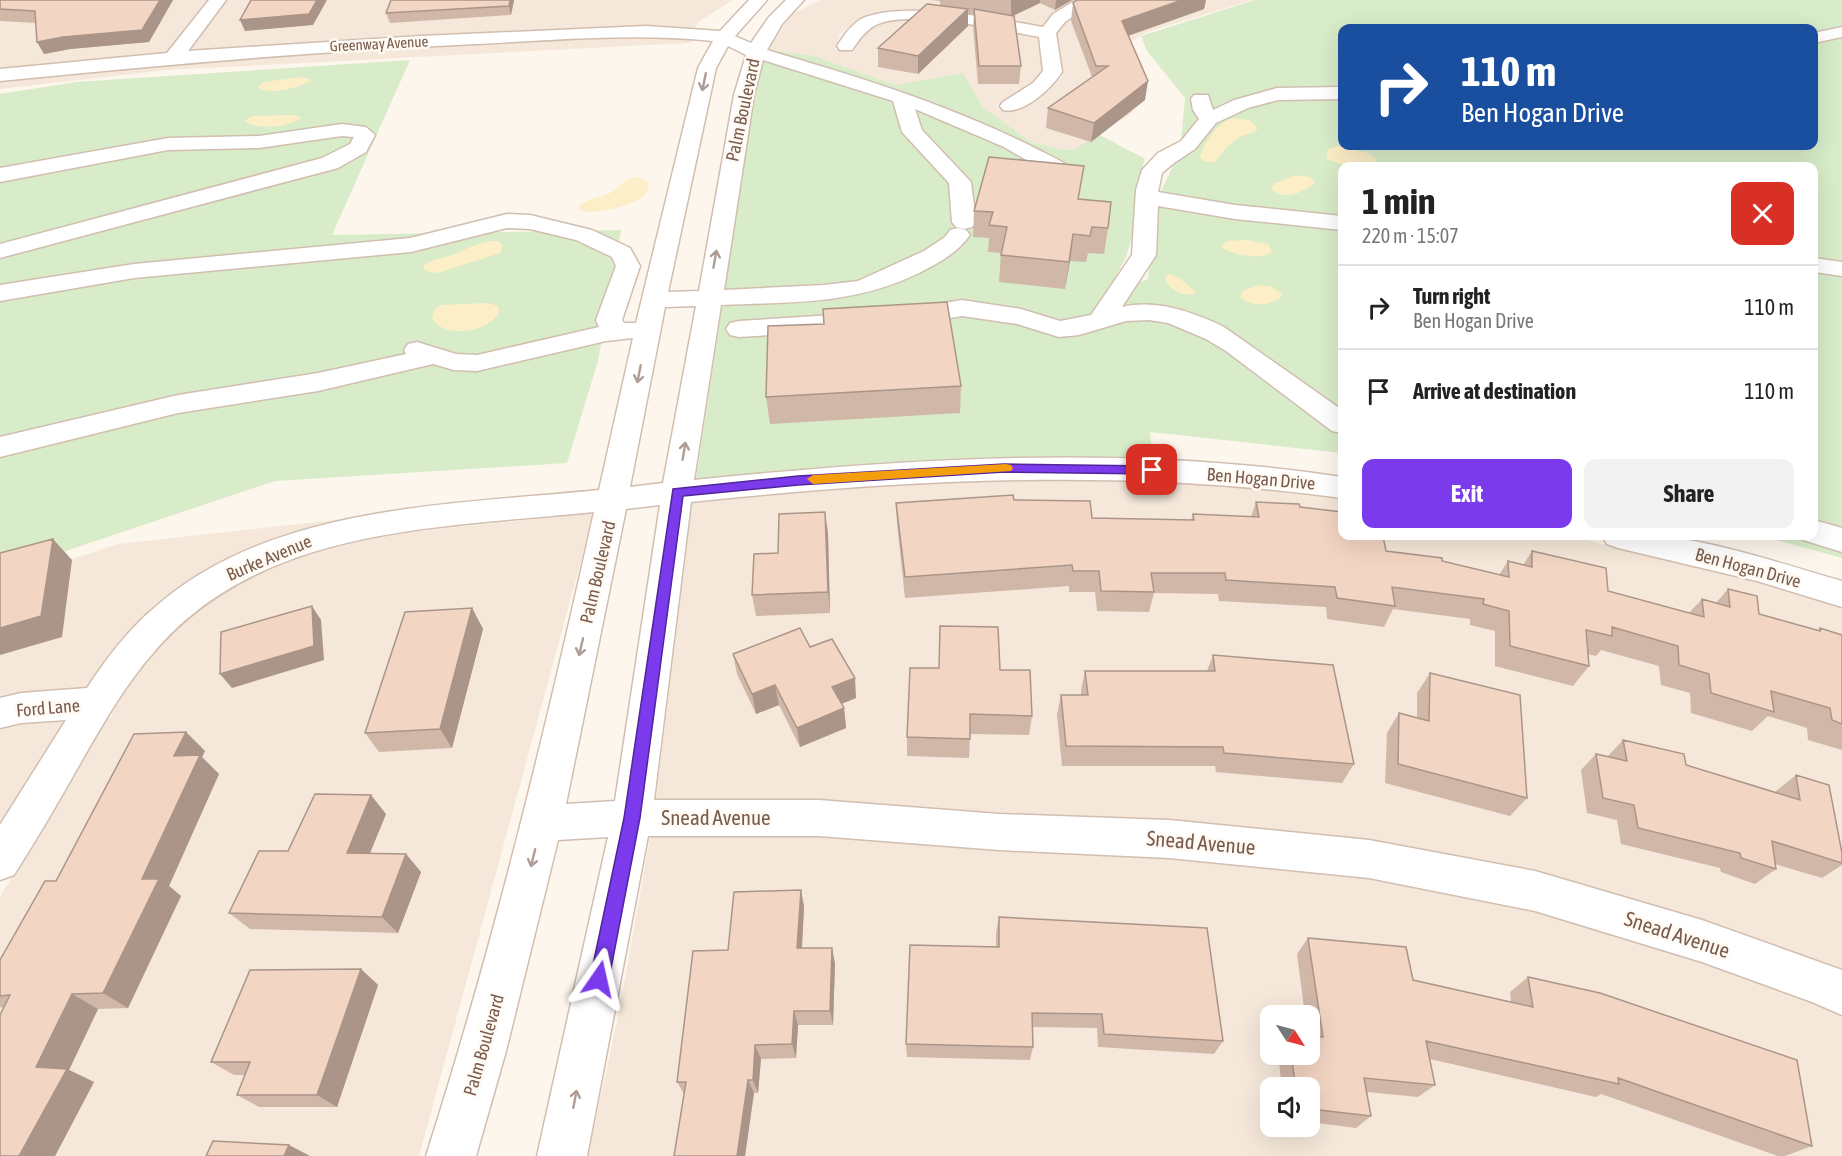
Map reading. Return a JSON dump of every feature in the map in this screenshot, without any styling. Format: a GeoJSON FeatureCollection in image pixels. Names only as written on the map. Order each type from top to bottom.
{"type":"FeatureCollection","features":[{"type":"Feature","properties":{"kind":"street"},"geometry":{"type":"LineString","coordinates":[[173,58],[218,0]]}},
{"type":"Feature","properties":{"kind":"street","name":"Palm Boulevard"},"geometry":{"type":"LineString","coordinates":[[451,1156],[483,1058],[541,823],[614,500],[654,300],[707,68],[723,38],[744,13],[759,0]]}},
{"type":"Feature","properties":{"kind":"street","name":"Palm Boulevard"},"geometry":{"type":"LineString","coordinates":[[561,1156],[571,1118],[632,818],[677,493],[708,298],[750,62],[779,14],[796,0]]}},
{"type":"Feature","properties":{"kind":"street"},"geometry":{"type":"LineString","coordinates":[[1010,106],[1040,87],[1053,72],[1047,33],[1059,18],[1088,0]]}},
{"type":"Feature","properties":{"kind":"street"},"geometry":{"type":"LineString","coordinates":[[846,46],[850,35],[863,25],[898,14],[929,14],[1047,33]]}},
{"type":"Feature","properties":{"kind":"street","name":"Greenway Avenue"},"geometry":{"type":"LineString","coordinates":[[0,75],[173,58],[410,42],[646,31],[723,38],[755,52],[902,98],[967,122],[1056,168]]}},
{"type":"Feature","properties":{"kind":"street"},"geometry":{"type":"LineString","coordinates":[[1818,37],[1842,32]]}},
{"type":"Feature","properties":{"kind":"street"},"geometry":{"type":"LineString","coordinates":[[1100,320],[1144,255],[1149,178],[1156,166],[1188,145],[1205,109],[1241,105],[1277,94],[1338,93]]}},
{"type":"Feature","properties":{"kind":"street"},"geometry":{"type":"LineString","coordinates":[[654,300],[824,293],[870,285],[939,254],[961,229],[960,182],[912,132],[902,98]]}},
{"type":"Feature","properties":{"kind":"street"},"geometry":{"type":"LineString","coordinates":[[0,175],[168,144],[259,142],[342,130],[358,131],[365,138],[355,151],[330,163],[0,251]]}},
{"type":"Feature","properties":{"kind":"street"},"geometry":{"type":"LineString","coordinates":[[1147,207],[1202,207],[1335,221]]}},
{"type":"Feature","properties":{"kind":"street"},"geometry":{"type":"LineString","coordinates":[[0,293],[134,271],[403,246],[484,225],[519,221],[566,229],[601,241],[622,253],[628,266],[609,320],[612,327],[626,330],[477,363],[454,362],[425,353],[308,384],[178,404],[0,447]]}},
{"type":"Feature","properties":{"kind":"street"},"geometry":{"type":"LineString","coordinates":[[1818,266],[1842,269]]}},
{"type":"Feature","properties":{"kind":"street"},"geometry":{"type":"LineString","coordinates":[[870,285],[896,308],[912,317]]}},
{"type":"Feature","properties":{"kind":"street"},"geometry":{"type":"LineString","coordinates":[[739,328],[912,317],[962,308],[1021,317],[1059,329],[1079,327],[1122,313],[1169,315],[1196,323],[1230,341],[1338,421]]}},
{"type":"Feature","properties":{"kind":"street","name":"Ben Hogan Drive"},"geometry":{"type":"LineString","coordinates":[[677,493],[798,480],[1004,468],[1131,469],[1276,478],[1338,486]]}},
{"type":"Feature","properties":{"kind":"street","name":"Burke Avenue"},"geometry":{"type":"LineString","coordinates":[[0,861],[97,703],[130,655],[167,616],[215,581],[269,554],[325,535],[382,523],[677,493]]}},
{"type":"Feature","properties":{"kind":"street"},"geometry":{"type":"LineString","coordinates":[[1818,533],[1842,540]]}},
{"type":"Feature","properties":{"kind":"street","name":"Ben Hogan Drive"},"geometry":{"type":"LineString","coordinates":[[1635,540],[1757,569],[1842,594]]}},
{"type":"Feature","properties":{"kind":"street","name":"Ford Lane"},"geometry":{"type":"LineString","coordinates":[[0,713],[21,708],[97,703]]}},
{"type":"Feature","properties":{"kind":"street","name":"Snead Avenue"},"geometry":{"type":"LineString","coordinates":[[541,823],[632,818],[819,818],[999,832],[1169,838],[1369,859],[1535,891],[1702,941],[1821,983],[1842,993]]}},
{"type":"Feature","properties":{"kind":"shaded area"},"geometry":{"type":"Polygon","coordinates":[[[0,0],[209,0],[166,54],[0,71],[0,0]]]}},
{"type":"Feature","properties":{"kind":"shaded area"},"geometry":{"type":"Polygon","coordinates":[[[227,0],[733,0],[698,22],[695,30],[187,53],[227,0]]]}},
{"type":"Feature","properties":{"kind":"shaded area"},"geometry":{"type":"Polygon","coordinates":[[[820,0],[1078,0],[1050,16],[1040,28],[914,9],[893,10],[872,15],[854,23],[840,34],[835,49],[854,51],[859,36],[871,27],[884,21],[927,17],[1037,35],[1043,71],[1031,84],[995,106],[1013,112],[1050,90],[1063,75],[1056,34],[1067,20],[1099,0],[1252,0],[1147,32],[1129,43],[1148,82],[1132,113],[1074,150],[1031,142],[983,107],[963,73],[896,85],[814,56],[766,51],[792,14],[820,0]]]}},
{"type":"Feature","properties":{"kind":"shaded area"},"geometry":{"type":"Polygon","coordinates":[[[645,35],[693,38],[689,43],[167,70],[0,89],[0,79],[252,56],[645,35]]]}},
{"type":"Feature","properties":{"kind":"shaded area"},"geometry":{"type":"Polygon","coordinates":[[[1007,479],[1134,480],[1279,489],[1338,497],[1338,540],[1586,540],[1760,581],[1842,605],[1842,974],[1530,871],[1363,839],[1166,820],[997,813],[820,799],[656,799],[692,503],[800,492],[1007,479]]]}},
{"type":"Feature","properties":{"kind":"shaded area"},"geometry":{"type":"Polygon","coordinates":[[[594,513],[419,1156],[0,1156],[0,897],[107,718],[111,718],[116,704],[147,658],[180,622],[225,589],[275,564],[328,546],[382,535],[594,513]]]}},
{"type":"Feature","properties":{"kind":"shaded area"},"geometry":{"type":"Polygon","coordinates":[[[344,519],[320,524],[265,543],[204,573],[87,689],[0,699],[0,583],[118,544],[344,519]]]}},
{"type":"Feature","properties":{"kind":"shaded area"},"geometry":{"type":"Polygon","coordinates":[[[66,721],[0,827],[0,728],[17,724],[66,721]]]}},
{"type":"Feature","properties":{"kind":"shaded area"},"geometry":{"type":"Polygon","coordinates":[[[650,837],[819,837],[1001,851],[1173,858],[1373,878],[1539,911],[1706,962],[1842,1013],[1842,1156],[588,1156],[620,1007],[650,837]]]}},
{"type":"Feature","properties":{"kind":"green space"},"geometry":{"type":"Polygon","coordinates":[[[1255,0],[1842,0],[1842,558],[1776,540],[1818,540],[1818,162],[1338,162],[1338,453],[1150,432],[1153,460],[1096,457],[981,458],[867,464],[696,480],[754,95],[760,63],[766,50],[814,56],[896,85],[963,73],[983,107],[1031,142],[1074,150],[1098,134],[1145,159],[1135,192],[1136,224],[1126,257],[1111,285],[1115,292],[1148,279],[1157,199],[1180,152],[1185,98],[1147,51],[1141,36],[1255,0]]]}},
{"type":"Feature","properties":{"kind":"green space"},"geometry":{"type":"Polygon","coordinates":[[[410,60],[332,235],[621,230],[598,361],[567,463],[275,481],[0,573],[0,94],[76,82],[410,60]]]}},
{"type":"Feature","properties":{"kind":"sand"},"geometry":{"type":"Polygon","coordinates":[[[301,77],[310,79],[310,81],[276,91],[263,90],[258,87],[264,82],[301,77]]]}},
{"type":"Feature","properties":{"kind":"sand"},"geometry":{"type":"Polygon","coordinates":[[[294,115],[301,118],[281,126],[264,127],[244,121],[252,116],[294,115]]]}},
{"type":"Feature","properties":{"kind":"sand"},"geometry":{"type":"Polygon","coordinates":[[[1233,118],[1249,120],[1258,128],[1233,142],[1216,162],[1203,161],[1200,156],[1209,138],[1217,128],[1233,118]]]}},
{"type":"Feature","properties":{"kind":"sand"},"geometry":{"type":"Polygon","coordinates":[[[1338,146],[1338,150],[1355,150],[1368,153],[1377,159],[1374,162],[1338,163],[1326,159],[1328,149],[1338,146]]]}},
{"type":"Feature","properties":{"kind":"sand"},"geometry":{"type":"Polygon","coordinates":[[[1295,175],[1310,177],[1315,183],[1288,195],[1276,193],[1271,189],[1273,184],[1295,175]]]}},
{"type":"Feature","properties":{"kind":"sand"},"geometry":{"type":"Polygon","coordinates":[[[637,177],[648,182],[647,192],[643,197],[615,208],[594,212],[579,210],[579,206],[583,203],[612,192],[626,181],[637,177]]]}},
{"type":"Feature","properties":{"kind":"sand"},"geometry":{"type":"Polygon","coordinates":[[[1248,240],[1268,244],[1272,252],[1261,256],[1246,256],[1221,247],[1226,241],[1248,240]]]}},
{"type":"Feature","properties":{"kind":"sand"},"geometry":{"type":"Polygon","coordinates":[[[498,241],[503,246],[500,253],[441,272],[432,273],[424,269],[424,265],[434,260],[480,243],[498,241]]]}},
{"type":"Feature","properties":{"kind":"sand"},"geometry":{"type":"Polygon","coordinates":[[[1170,274],[1178,277],[1196,292],[1183,294],[1175,291],[1166,281],[1166,276],[1170,274]]]}},
{"type":"Feature","properties":{"kind":"sand"},"geometry":{"type":"Polygon","coordinates":[[[1260,285],[1273,287],[1282,294],[1280,298],[1270,303],[1254,304],[1240,297],[1242,291],[1260,285]]]}},
{"type":"Feature","properties":{"kind":"sand"},"geometry":{"type":"Polygon","coordinates":[[[488,303],[498,306],[499,313],[486,325],[476,329],[456,331],[446,329],[432,318],[435,309],[442,305],[488,303]]]}},
{"type":"Feature","properties":{"kind":"building"},"geometry":{"type":"Polygon","coordinates":[[[0,0],[160,0],[142,30],[63,37],[37,42],[35,11],[0,9],[0,0]]]}},
{"type":"Feature","properties":{"kind":"building"},"geometry":{"type":"Polygon","coordinates":[[[251,0],[317,0],[309,14],[240,20],[251,0]]]}},
{"type":"Feature","properties":{"kind":"building"},"geometry":{"type":"Polygon","coordinates":[[[391,0],[510,0],[509,6],[386,13],[391,0]]]}},
{"type":"Feature","properties":{"kind":"building"},"geometry":{"type":"Polygon","coordinates":[[[1077,0],[1182,0],[1122,21],[1148,81],[1094,123],[1048,108],[1108,66],[1096,66],[1073,3],[1077,0]]]}},
{"type":"Feature","properties":{"kind":"building"},"geometry":{"type":"Polygon","coordinates":[[[927,4],[968,9],[918,56],[878,48],[927,4]]]}},
{"type":"Feature","properties":{"kind":"building"},"geometry":{"type":"Polygon","coordinates":[[[974,9],[1014,16],[1021,66],[979,66],[974,9]]]}},
{"type":"Feature","properties":{"kind":"building"},"geometry":{"type":"Polygon","coordinates":[[[989,157],[1084,166],[1078,199],[1111,202],[1108,228],[1092,227],[1090,236],[1073,234],[1069,262],[1001,255],[1007,227],[989,225],[993,212],[974,211],[989,157]]]}},
{"type":"Feature","properties":{"kind":"building"},"geometry":{"type":"Polygon","coordinates":[[[947,302],[961,386],[766,397],[768,326],[824,324],[823,309],[947,302]]]}},
{"type":"Feature","properties":{"kind":"building"},"geometry":{"type":"Polygon","coordinates":[[[1013,495],[1014,500],[1090,501],[1092,518],[1194,520],[1193,514],[1259,517],[1256,502],[1299,504],[1300,507],[1338,512],[1338,540],[1384,540],[1386,551],[1442,558],[1442,561],[1509,577],[1508,561],[1532,567],[1532,551],[1606,568],[1608,591],[1704,617],[1702,599],[1730,607],[1728,589],[1757,596],[1759,614],[1842,635],[1842,724],[1832,720],[1830,708],[1771,691],[1774,712],[1711,693],[1709,674],[1679,665],[1678,646],[1612,627],[1612,636],[1586,630],[1589,666],[1510,646],[1509,611],[1483,604],[1484,599],[1392,587],[1395,606],[1337,598],[1335,587],[1226,580],[1225,573],[1151,573],[1154,592],[1101,591],[1099,571],[1073,571],[1072,565],[905,577],[896,503],[1013,495]]]}},
{"type":"Feature","properties":{"kind":"building"},"geometry":{"type":"Polygon","coordinates":[[[825,512],[828,592],[752,595],[754,554],[778,553],[779,514],[825,512]]]}},
{"type":"Feature","properties":{"kind":"building"},"geometry":{"type":"Polygon","coordinates":[[[53,539],[41,616],[0,628],[0,553],[53,539]]]}},
{"type":"Feature","properties":{"kind":"building"},"geometry":{"type":"Polygon","coordinates":[[[312,606],[314,646],[220,674],[221,632],[312,606]]]}},
{"type":"Feature","properties":{"kind":"building"},"geometry":{"type":"Polygon","coordinates":[[[472,608],[440,729],[365,733],[405,612],[472,608]]]}},
{"type":"Feature","properties":{"kind":"building"},"geometry":{"type":"Polygon","coordinates":[[[940,626],[998,627],[1000,670],[1030,670],[1032,716],[970,714],[970,739],[907,737],[910,668],[939,668],[940,626]]]}},
{"type":"Feature","properties":{"kind":"building"},"geometry":{"type":"Polygon","coordinates":[[[800,628],[810,647],[832,639],[855,678],[832,687],[844,708],[797,728],[775,685],[752,694],[733,654],[800,628]]]}},
{"type":"Feature","properties":{"kind":"building"},"geometry":{"type":"Polygon","coordinates":[[[1213,655],[1333,665],[1354,764],[1224,753],[1223,747],[1066,746],[1061,695],[1088,695],[1085,671],[1215,671],[1213,655]]]}},
{"type":"Feature","properties":{"kind":"building"},"geometry":{"type":"Polygon","coordinates":[[[1430,673],[1520,695],[1527,798],[1398,764],[1399,713],[1429,721],[1430,673]]]}},
{"type":"Feature","properties":{"kind":"building"},"geometry":{"type":"Polygon","coordinates":[[[186,732],[174,756],[200,755],[142,879],[159,879],[103,993],[72,994],[36,1067],[67,1069],[19,1156],[0,1156],[0,1015],[10,995],[0,996],[0,960],[45,881],[56,881],[134,734],[186,732]]]}},
{"type":"Feature","properties":{"kind":"building"},"geometry":{"type":"Polygon","coordinates":[[[1623,740],[1684,754],[1686,765],[1800,800],[1796,775],[1829,785],[1842,863],[1772,841],[1776,869],[1741,858],[1740,853],[1638,828],[1634,805],[1603,798],[1596,754],[1627,761],[1623,740]]]}},
{"type":"Feature","properties":{"kind":"building"},"geometry":{"type":"Polygon","coordinates":[[[315,794],[371,795],[347,853],[406,854],[382,917],[229,913],[259,851],[288,851],[315,794]]]}},
{"type":"Feature","properties":{"kind":"building"},"geometry":{"type":"Polygon","coordinates":[[[801,890],[797,948],[832,948],[830,1011],[794,1011],[792,1044],[755,1045],[753,1080],[748,1080],[737,1156],[674,1156],[686,1082],[677,1082],[693,951],[728,950],[734,892],[801,890]]]}},
{"type":"Feature","properties":{"kind":"building"},"geometry":{"type":"Polygon","coordinates":[[[999,917],[1207,928],[1223,1041],[1104,1034],[1102,1014],[1032,1013],[1033,1047],[906,1044],[910,945],[999,947],[999,917]]]}},
{"type":"Feature","properties":{"kind":"building"},"geometry":{"type":"Polygon","coordinates":[[[1308,938],[1406,947],[1413,980],[1533,1007],[1528,977],[1600,993],[1797,1060],[1812,1146],[1618,1078],[1619,1084],[1426,1041],[1435,1085],[1364,1078],[1371,1116],[1320,1110],[1320,1077],[1294,1077],[1293,1065],[1320,1065],[1320,1037],[1323,1037],[1320,1005],[1318,1005],[1308,938]]]}},
{"type":"Feature","properties":{"kind":"building"},"geometry":{"type":"Polygon","coordinates":[[[361,969],[317,1095],[237,1095],[250,1062],[211,1062],[250,970],[361,969]]]}},
{"type":"Feature","properties":{"kind":"building"},"geometry":{"type":"Polygon","coordinates":[[[213,1141],[289,1145],[284,1156],[206,1156],[213,1141]]]}},
{"type":"Feature","properties":{"kind":"slow traffic"},"geometry":{"type":"LineString","coordinates":[[813,479],[1006,468]]}},
{"type":"Feature","properties":{"kind":"route"},"geometry":{"type":"LineString","coordinates":[[599,979],[632,818],[677,493],[798,480],[1004,468],[1152,470]]}}]}
